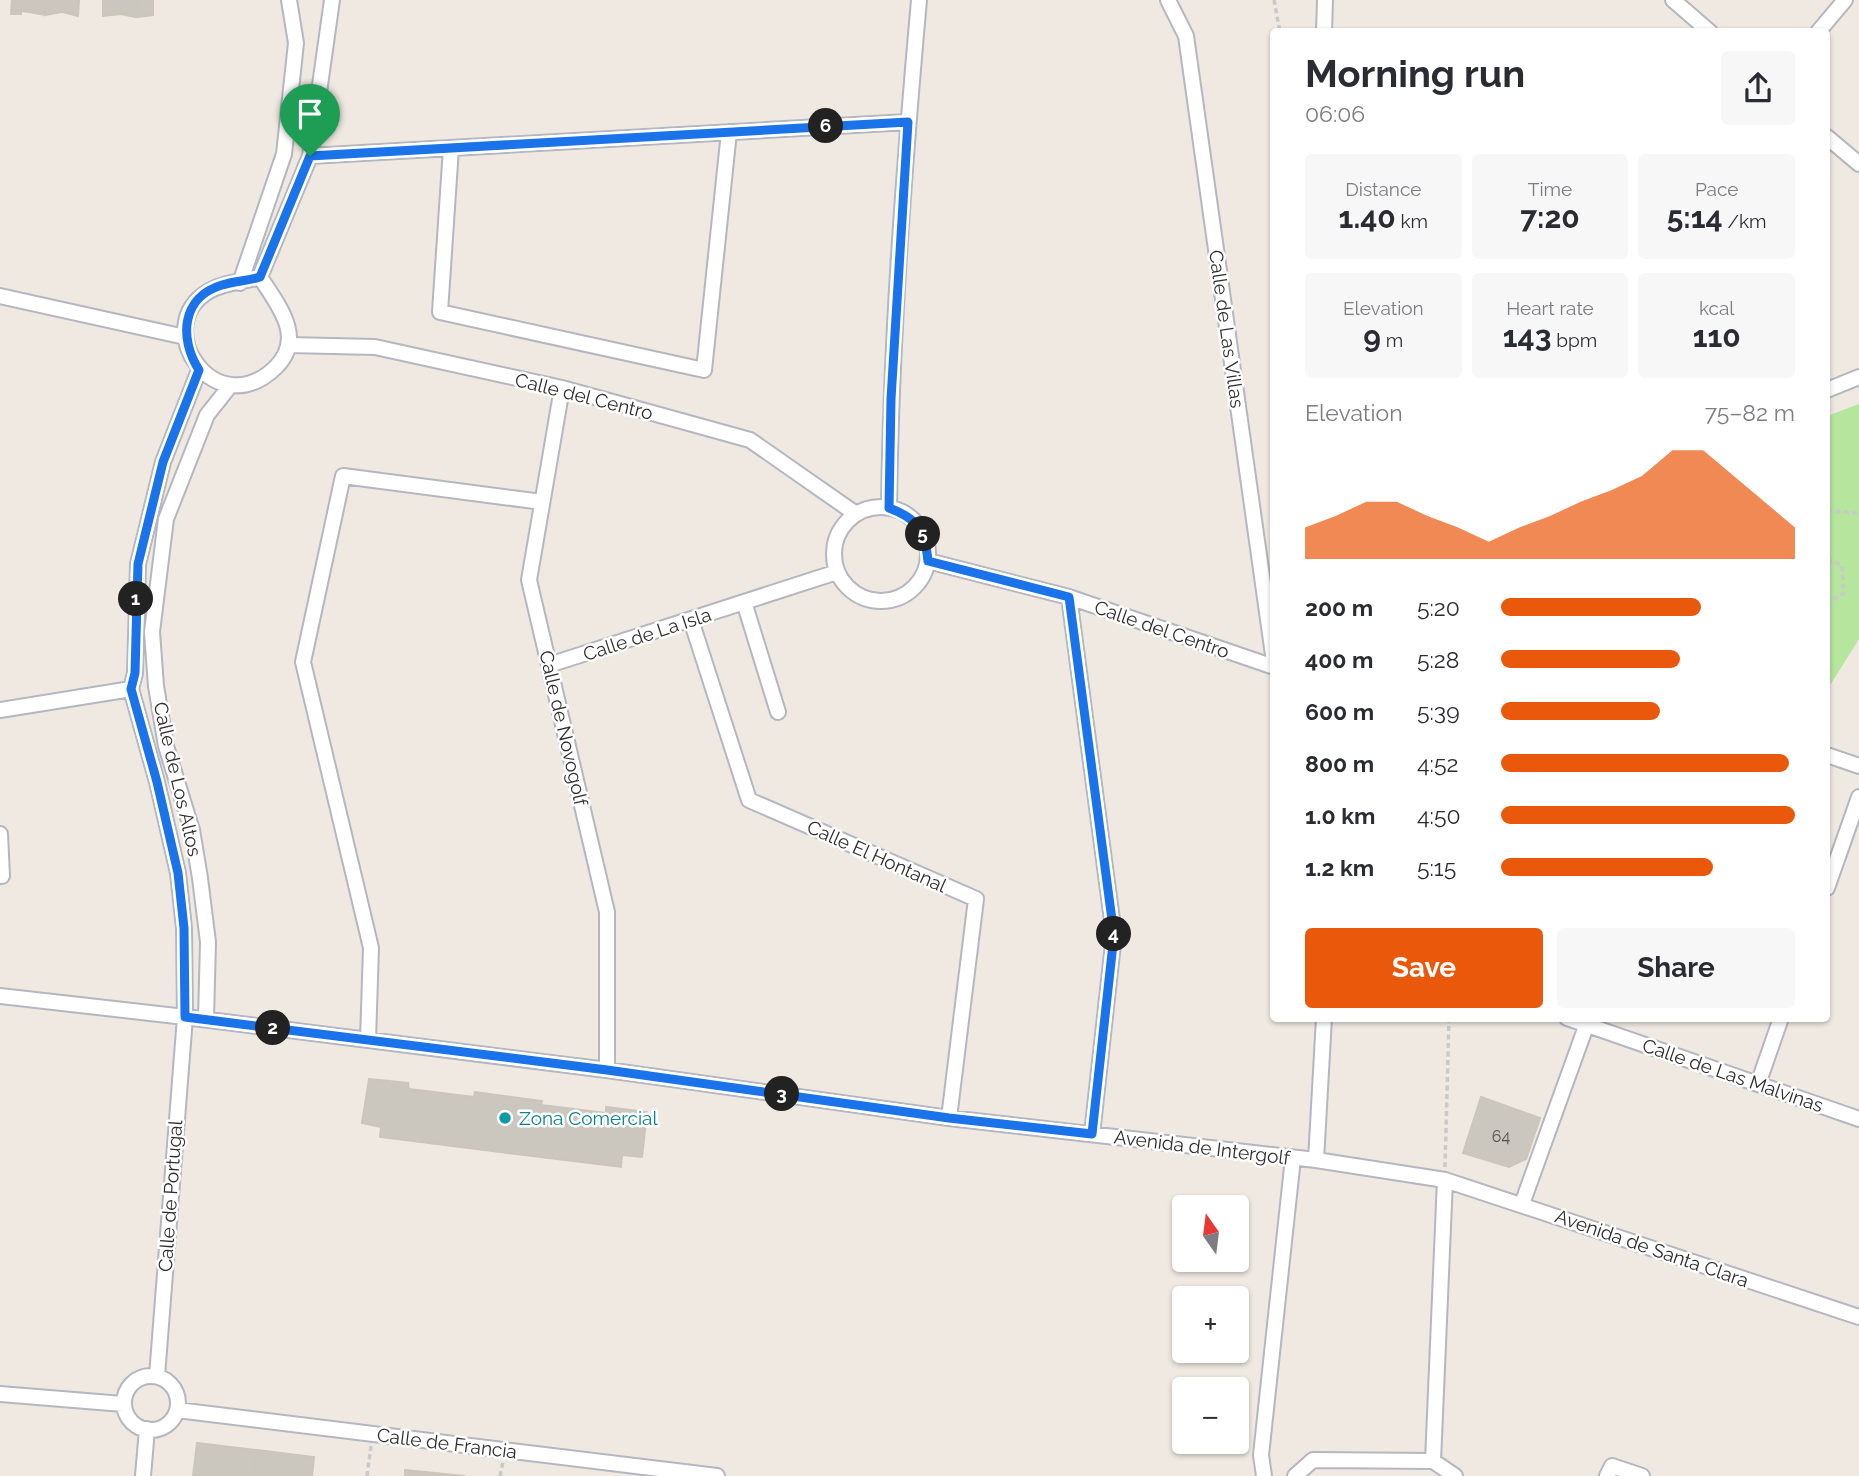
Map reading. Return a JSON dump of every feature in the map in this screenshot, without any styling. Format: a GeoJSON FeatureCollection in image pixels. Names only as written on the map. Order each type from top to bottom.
{"type":"FeatureCollection","features":[{"type":"Feature","properties":{"kind":"street"},"geometry":{"type":"LineString","coordinates":[[240,283],[284,154],[296,43],[289,0]]}},
{"type":"Feature","properties":{"kind":"street"},"geometry":{"type":"LineString","coordinates":[[260,277],[310,156],[332,0]]}},
{"type":"Feature","properties":{"kind":"street"},"geometry":{"type":"LineString","coordinates":[[889,508],[891,399],[908,122],[919,0]]}},
{"type":"Feature","properties":{"kind":"street","name":"Calle de Las Villas"},"geometry":{"type":"LineString","coordinates":[[1168,0],[1186,36],[1270,636]]}},
{"type":"Feature","properties":{"kind":"street"},"geometry":{"type":"LineString","coordinates":[[1324,28],[1325,0]]}},
{"type":"Feature","properties":{"kind":"street"},"geometry":{"type":"LineString","coordinates":[[1673,0],[1705,28]]}},
{"type":"Feature","properties":{"kind":"street"},"geometry":{"type":"LineString","coordinates":[[1821,28],[1845,0]]}},
{"type":"Feature","properties":{"kind":"street"},"geometry":{"type":"LineString","coordinates":[[310,156],[908,122]]}},
{"type":"Feature","properties":{"kind":"street"},"geometry":{"type":"LineString","coordinates":[[451,148],[440,312],[704,370],[729,132]]}},
{"type":"Feature","properties":{"kind":"street"},"geometry":{"type":"LineString","coordinates":[[1830,140],[1859,164]]}},
{"type":"Feature","properties":{"kind":"street"},"geometry":{"type":"LineString","coordinates":[[260,277],[283,310],[288,327],[288,345],[281,362],[265,378],[248,385],[230,386],[213,380],[199,370],[189,355],[185,337],[186,322],[193,306],[206,293],[222,285],[260,277]]}},
{"type":"Feature","properties":{"kind":"street"},"geometry":{"type":"LineString","coordinates":[[0,296],[185,337]]}},
{"type":"Feature","properties":{"kind":"street","name":"Calle del Centro"},"geometry":{"type":"LineString","coordinates":[[288,345],[375,347],[562,388],[750,440],[856,514]]}},
{"type":"Feature","properties":{"kind":"street","name":"Calle de Los Altos"},"geometry":{"type":"LineString","coordinates":[[185,1017],[184,928],[178,873],[157,782],[131,689],[135,673],[138,564],[163,462],[199,370]]}},
{"type":"Feature","properties":{"kind":"street"},"geometry":{"type":"LineString","coordinates":[[1830,389],[1859,377]]}},
{"type":"Feature","properties":{"kind":"street","name":"Calle de Los Altos"},"geometry":{"type":"LineString","coordinates":[[206,1019],[208,942],[200,878],[192,830],[166,746],[156,685],[152,632],[166,519],[207,415],[230,386]]}},
{"type":"Feature","properties":{"kind":"street","name":"Calle de Novogolf"},"geometry":{"type":"LineString","coordinates":[[562,388],[529,580],[607,912],[607,1070]]}},
{"type":"Feature","properties":{"kind":"street"},"geometry":{"type":"LineString","coordinates":[[368,1040],[372,948],[303,662],[343,476],[542,502]]}},
{"type":"Feature","properties":{"kind":"street"},"geometry":{"type":"LineString","coordinates":[[873,508],[889,508],[905,514],[917,524],[926,538],[928,561],[923,577],[912,590],[895,599],[878,601],[862,598],[849,589],[837,572],[834,556],[836,540],[843,525],[856,514],[873,508]]}},
{"type":"Feature","properties":{"kind":"street","name":"Calle del Centro"},"geometry":{"type":"LineString","coordinates":[[928,561],[1069,597],[1270,664]]}},
{"type":"Feature","properties":{"kind":"street","name":"Calle de La Isla"},"geometry":{"type":"LineString","coordinates":[[549,665],[837,572]]}},
{"type":"Feature","properties":{"kind":"street"},"geometry":{"type":"LineString","coordinates":[[1069,597],[1114,935],[1092,1134]]}},
{"type":"Feature","properties":{"kind":"street"},"geometry":{"type":"LineString","coordinates":[[744,602],[778,712]]}},
{"type":"Feature","properties":{"kind":"street","name":"Calle El Hontanal"},"geometry":{"type":"LineString","coordinates":[[691,620],[749,800],[976,899],[949,1118]]}},
{"type":"Feature","properties":{"kind":"street"},"geometry":{"type":"LineString","coordinates":[[0,710],[131,689]]}},
{"type":"Feature","properties":{"kind":"street"},"geometry":{"type":"LineString","coordinates":[[1830,756],[1859,766]]}},
{"type":"Feature","properties":{"kind":"street"},"geometry":{"type":"LineString","coordinates":[[1830,879],[1859,797]]}},
{"type":"Feature","properties":{"kind":"street"},"geometry":{"type":"LineString","coordinates":[[0,834],[0,876]]}},
{"type":"Feature","properties":{"kind":"street","name":"Avenida de Intergolf"},"geometry":{"type":"LineString","coordinates":[[0,996],[607,1070],[949,1118],[1315,1160],[1445,1180]]}},
{"type":"Feature","properties":{"kind":"street","name":"Calle de Portugal"},"geometry":{"type":"LineString","coordinates":[[157,1376],[185,1017]]}},
{"type":"Feature","properties":{"kind":"street"},"geometry":{"type":"LineString","coordinates":[[1315,1160],[1324,1022]]}},
{"type":"Feature","properties":{"kind":"street"},"geometry":{"type":"LineString","coordinates":[[1522,1204],[1588,1022]]}},
{"type":"Feature","properties":{"kind":"street","name":"Calle de Las Malvinas"},"geometry":{"type":"LineString","coordinates":[[1588,1022],[1859,1119]]}},
{"type":"Feature","properties":{"kind":"street"},"geometry":{"type":"LineString","coordinates":[[1758,1084],[1781,1022]]}},
{"type":"Feature","properties":{"kind":"street"},"geometry":{"type":"LineString","coordinates":[[1264,1476],[1261,1455],[1293,1158]]}},
{"type":"Feature","properties":{"kind":"street"},"geometry":{"type":"LineString","coordinates":[[1433,1461],[1445,1180]]}},
{"type":"Feature","properties":{"kind":"street","name":"Avenida de Santa Clara"},"geometry":{"type":"LineString","coordinates":[[1445,1180],[1859,1317]]}},
{"type":"Feature","properties":{"kind":"street"},"geometry":{"type":"LineString","coordinates":[[147,1375],[157,1376],[166,1379],[176,1391],[177,1410],[173,1419],[163,1427],[147,1429],[133,1424],[127,1417],[123,1404],[128,1386],[135,1380],[147,1375]]}},
{"type":"Feature","properties":{"kind":"street"},"geometry":{"type":"LineString","coordinates":[[0,1394],[123,1404]]}},
{"type":"Feature","properties":{"kind":"street","name":"Calle de Francia"},"geometry":{"type":"LineString","coordinates":[[177,1410],[717,1476]]}},
{"type":"Feature","properties":{"kind":"street"},"geometry":{"type":"LineString","coordinates":[[144,1476],[147,1429]]}},
{"type":"Feature","properties":{"kind":"street"},"geometry":{"type":"LineString","coordinates":[[1295,1476],[1314,1460],[1433,1461],[1455,1476]]}},
{"type":"Feature","properties":{"kind":"street"},"geometry":{"type":"LineString","coordinates":[[1607,1476],[1612,1466],[1642,1476]]}},
{"type":"Feature","properties":{"kind":"path"},"geometry":{"type":"LineString","coordinates":[[1274,0],[1279,28]]}},
{"type":"Feature","properties":{"kind":"path"},"geometry":{"type":"LineString","coordinates":[[1830,511],[1859,513]]}},
{"type":"Feature","properties":{"kind":"path"},"geometry":{"type":"LineString","coordinates":[[1830,560],[1842,566],[1844,593],[1830,602]]}},
{"type":"Feature","properties":{"kind":"path"},"geometry":{"type":"LineString","coordinates":[[1445,1180],[1449,1022]]}},
{"type":"Feature","properties":{"kind":"path"},"geometry":{"type":"LineString","coordinates":[[367,1476],[372,1434]]}},
{"type":"Feature","properties":{"kind":"green space"},"geometry":{"type":"Polygon","coordinates":[[[1859,404],[1859,639],[1830,685],[1830,415],[1859,404]]]}},
{"type":"Feature","properties":{"kind":"building"},"geometry":{"type":"Polygon","coordinates":[[[12,0],[29,0],[29,12],[11,14],[12,0]]]}},
{"type":"Feature","properties":{"kind":"building"},"geometry":{"type":"Polygon","coordinates":[[[29,0],[45,0],[45,15],[29,12],[29,0]]]}},
{"type":"Feature","properties":{"kind":"building"},"geometry":{"type":"Polygon","coordinates":[[[45,0],[62,0],[62,12],[45,15],[45,0]]]}},
{"type":"Feature","properties":{"kind":"building"},"geometry":{"type":"Polygon","coordinates":[[[62,0],[79,0],[78,16],[62,12],[62,0]]]}},
{"type":"Feature","properties":{"kind":"building"},"geometry":{"type":"Polygon","coordinates":[[[103,0],[120,0],[120,14],[103,16],[103,0]]]}},
{"type":"Feature","properties":{"kind":"building"},"geometry":{"type":"Polygon","coordinates":[[[120,0],[137,0],[136,17],[120,14],[120,0]]]}},
{"type":"Feature","properties":{"kind":"building"},"geometry":{"type":"Polygon","coordinates":[[[137,0],[153,0],[153,15],[136,17],[137,0]]]}},
{"type":"Feature","properties":{"kind":"building","name":"Zona Comercial"},"geometry":{"type":"Polygon","coordinates":[[[369,1079],[408,1083],[409,1089],[474,1097],[475,1092],[542,1101],[541,1105],[606,1113],[606,1107],[647,1112],[642,1157],[622,1155],[621,1167],[380,1137],[381,1127],[362,1123],[369,1079]]]}},
{"type":"Feature","properties":{"kind":"building"},"geometry":{"type":"Polygon","coordinates":[[[1481,1097],[1540,1118],[1526,1159],[1509,1167],[1463,1153],[1481,1097]]]}},
{"type":"Feature","properties":{"kind":"building"},"geometry":{"type":"Polygon","coordinates":[[[197,1443],[257,1450],[253,1476],[193,1476],[197,1443]]]}},
{"type":"Feature","properties":{"kind":"building"},"geometry":{"type":"Polygon","coordinates":[[[257,1450],[314,1457],[312,1476],[253,1476],[257,1450]]]}},
{"type":"Feature","properties":{"kind":"building"},"geometry":{"type":"Polygon","coordinates":[[[405,1470],[465,1476],[405,1476],[405,1470]]]}},
{"type":"Feature","properties":{"kind":"place","name":"Zona Comercial"},"geometry":{"type":"Point","coordinates":[505,1118]}},
{"type":"Feature","properties":{"kind":"route"},"geometry":{"type":"LineString","coordinates":[[908,122],[891,399],[889,508],[905,514],[917,524],[926,538],[928,561],[1069,597],[1114,935],[1092,1134],[949,1118],[607,1070],[185,1017],[184,928],[178,873],[157,782],[131,689],[135,673],[138,564],[163,462],[199,370],[189,355],[185,337],[186,322],[193,306],[206,293],[222,285],[260,277],[310,156],[908,122]]}}]}
